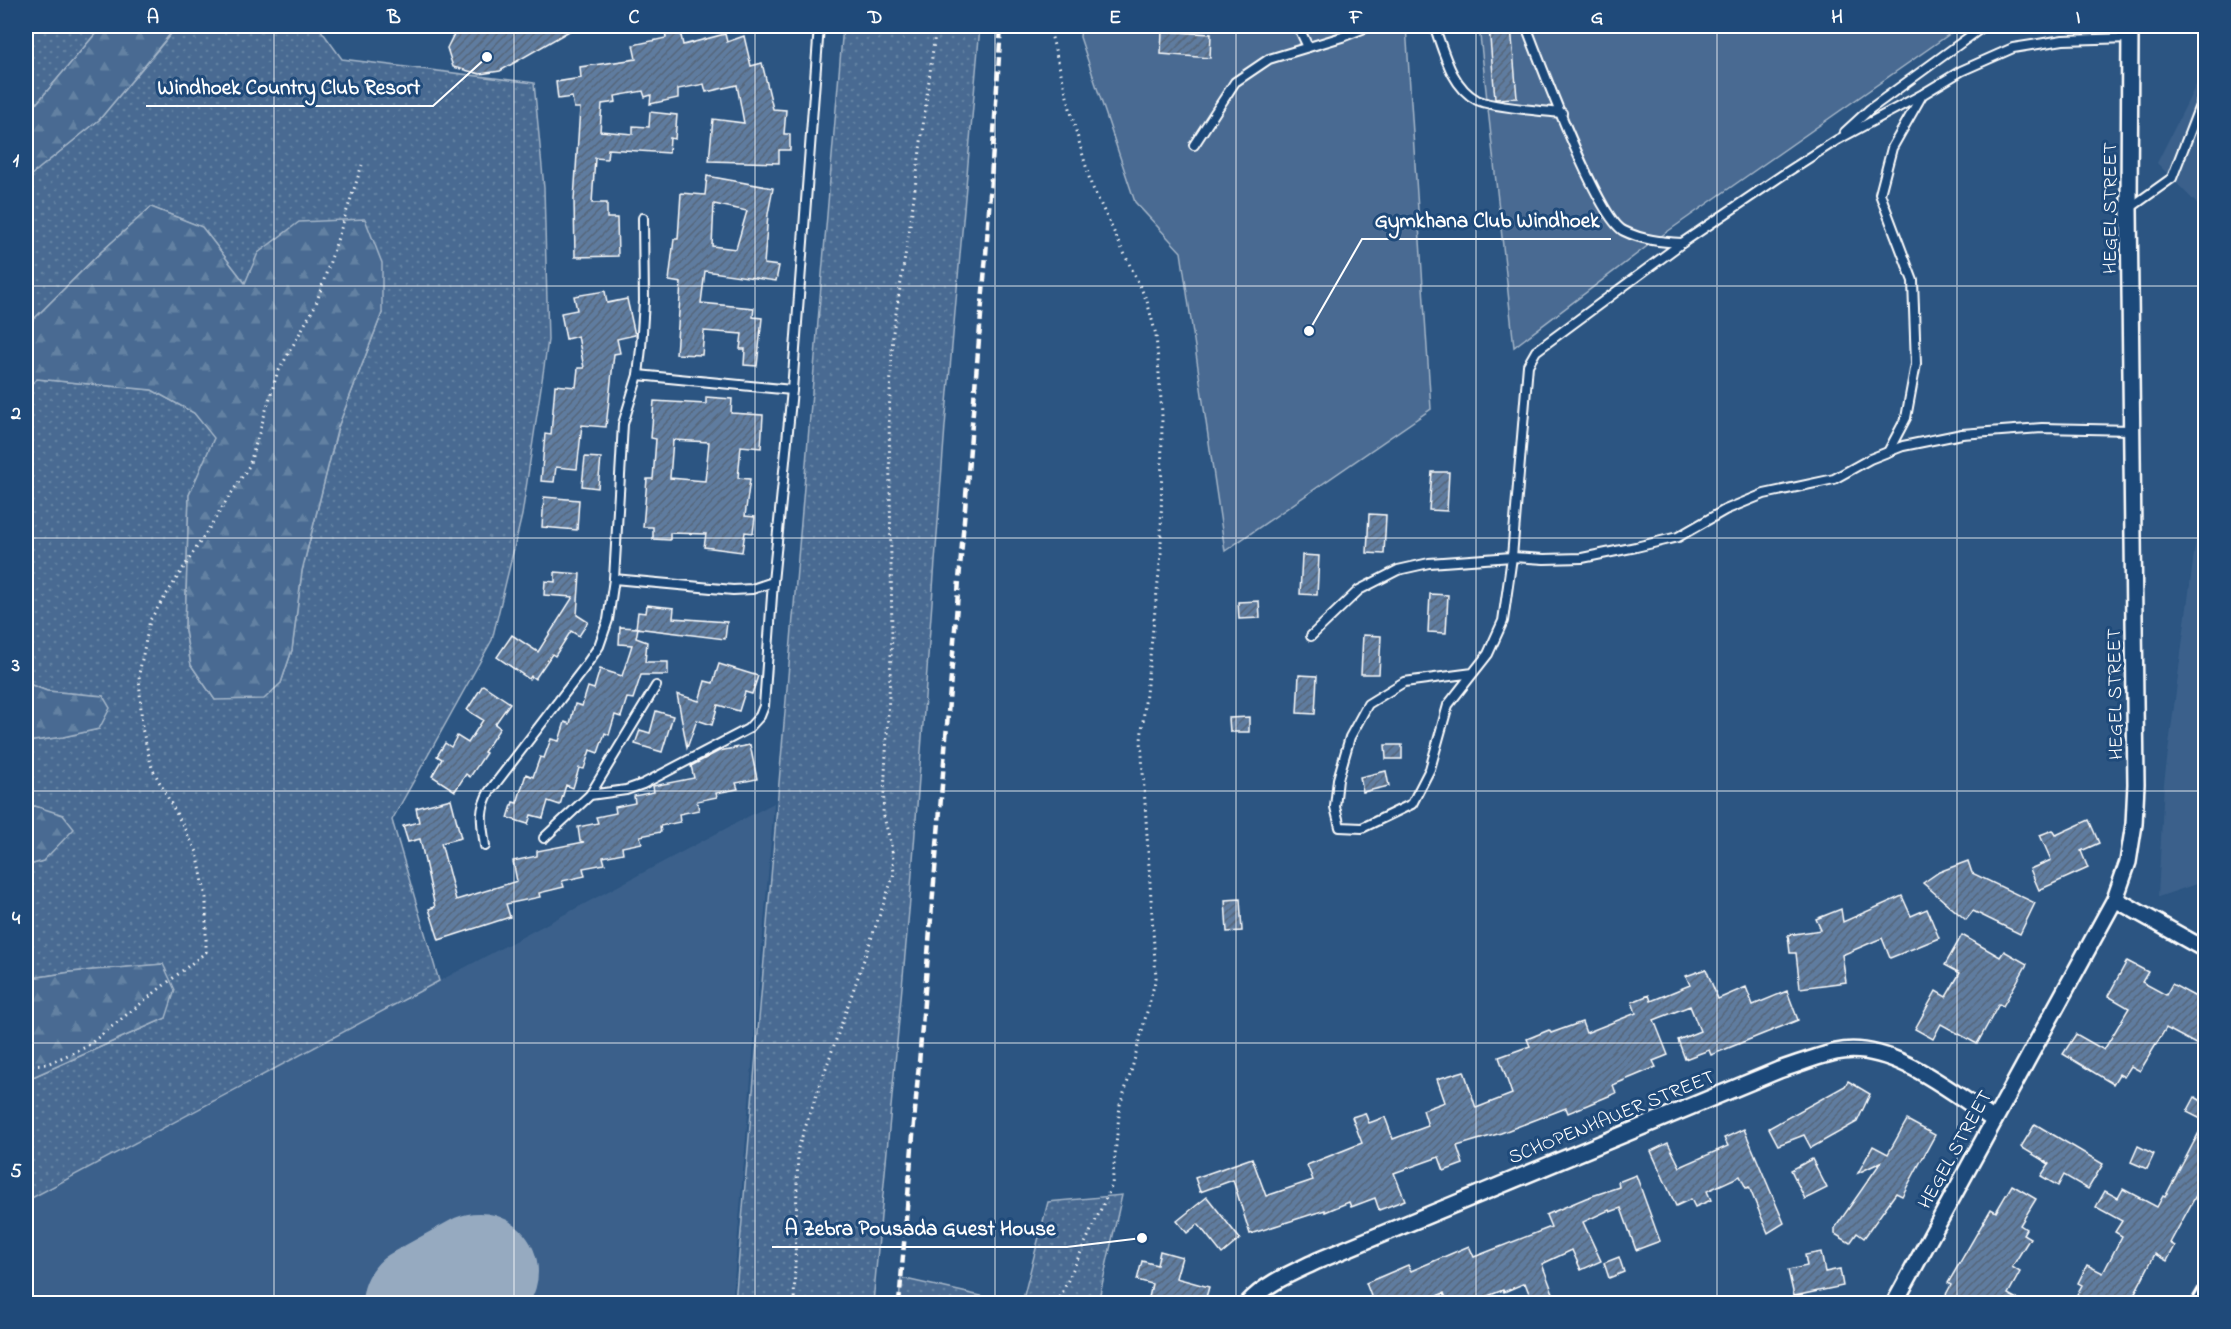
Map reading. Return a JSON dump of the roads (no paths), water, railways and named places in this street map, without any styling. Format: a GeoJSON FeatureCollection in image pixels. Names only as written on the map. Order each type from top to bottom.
{"type":"FeatureCollection","features":[{"type":"Feature","properties":{"kind":"street","name":"HEGEL STREET"},"geometry":{"type":"LineString","coordinates":[[1894,1304],[2115,898],[2128,862],[2134,824],[2136,784],[2129,209],[2131,32]]}},
{"type":"Feature","properties":{"kind":"street"},"geometry":{"type":"LineString","coordinates":[[2115,898],[2205,950]]}},
{"type":"Feature","properties":{"kind":"street","name":"SCHOPENHAUER STREET"},"geometry":{"type":"LineString","coordinates":[[1248,1304],[1256,1294],[1276,1281],[1317,1262],[1779,1070],[1838,1051],[1869,1052],[1910,1065],[1994,1120]]}},
{"type":"Feature","properties":{"kind":"street"},"geometry":{"type":"LineString","coordinates":[[2199,1304],[2205,1292]]}},
{"type":"Feature","properties":{"kind":"lane"},"geometry":{"type":"LineString","coordinates":[[590,795],[626,790],[643,784],[753,725],[760,716],[766,696],[772,582],[792,390],[819,26]]}},
{"type":"Feature","properties":{"kind":"lane"},"geometry":{"type":"LineString","coordinates":[[1298,26],[1308,47]]}},
{"type":"Feature","properties":{"kind":"lane"},"geometry":{"type":"LineString","coordinates":[[1194,145],[1235,82],[1269,59],[1370,26]]}},
{"type":"Feature","properties":{"kind":"lane"},"geometry":{"type":"LineString","coordinates":[[1434,26],[1450,71],[1467,92],[1478,101],[1562,113]]}},
{"type":"Feature","properties":{"kind":"lane"},"geometry":{"type":"LineString","coordinates":[[1526,26],[1595,192],[1611,219],[1622,231],[1654,241],[1682,243]]}},
{"type":"Feature","properties":{"kind":"lane"},"geometry":{"type":"LineString","coordinates":[[1837,140],[1870,109],[1984,26]]}},
{"type":"Feature","properties":{"kind":"lane"},"geometry":{"type":"LineString","coordinates":[[1473,673],[1404,682],[1368,704],[1350,737],[1338,779],[1335,807],[1340,827],[1362,828],[1412,804],[1430,769],[1448,705],[1488,654],[1503,621],[1512,557],[1528,365],[1536,351],[1682,243],[1837,140],[1961,71],[2013,48],[2131,32]]}},
{"type":"Feature","properties":{"kind":"lane"},"geometry":{"type":"LineString","coordinates":[[2129,209],[2172,178],[2205,90]]}},
{"type":"Feature","properties":{"kind":"lane"},"geometry":{"type":"LineString","coordinates":[[1888,452],[1906,418],[1916,364],[1913,281],[1880,194],[1892,148],[1923,94]]}},
{"type":"Feature","properties":{"kind":"lane"},"geometry":{"type":"LineString","coordinates":[[485,846],[482,805],[489,792],[599,646],[608,620],[614,579],[623,424],[638,375],[644,301],[643,218]]}},
{"type":"Feature","properties":{"kind":"lane"},"geometry":{"type":"LineString","coordinates":[[638,375],[792,390]]}},
{"type":"Feature","properties":{"kind":"lane"},"geometry":{"type":"LineString","coordinates":[[1311,636],[1359,590],[1398,570],[1429,563],[1512,557],[1582,558],[1678,537],[1725,510],[1764,494],[1834,479],[1870,459],[1903,446],[1974,433],[2042,428],[2132,430]]}},
{"type":"Feature","properties":{"kind":"lane"},"geometry":{"type":"LineString","coordinates":[[614,579],[733,590],[752,589],[772,582]]}},
{"type":"Feature","properties":{"kind":"lane"},"geometry":{"type":"LineString","coordinates":[[544,838],[590,795],[657,686]]}},
{"type":"Feature","properties":{"kind":"railway"},"geometry":{"type":"LineString","coordinates":[[899,1304],[986,255],[1001,26]]}},
{"type":"Feature","properties":{"kind":"place","name":"Windhoek Country Club Resort"},"geometry":{"type":"Point","coordinates":[487,57]}},
{"type":"Feature","properties":{"kind":"place","name":"Gymkhana Club Windhoek"},"geometry":{"type":"Point","coordinates":[1309,331]}},
{"type":"Feature","properties":{"kind":"place","name":"A Zebra Pousada Guest House"},"geometry":{"type":"Point","coordinates":[1142,1238]}}]}
